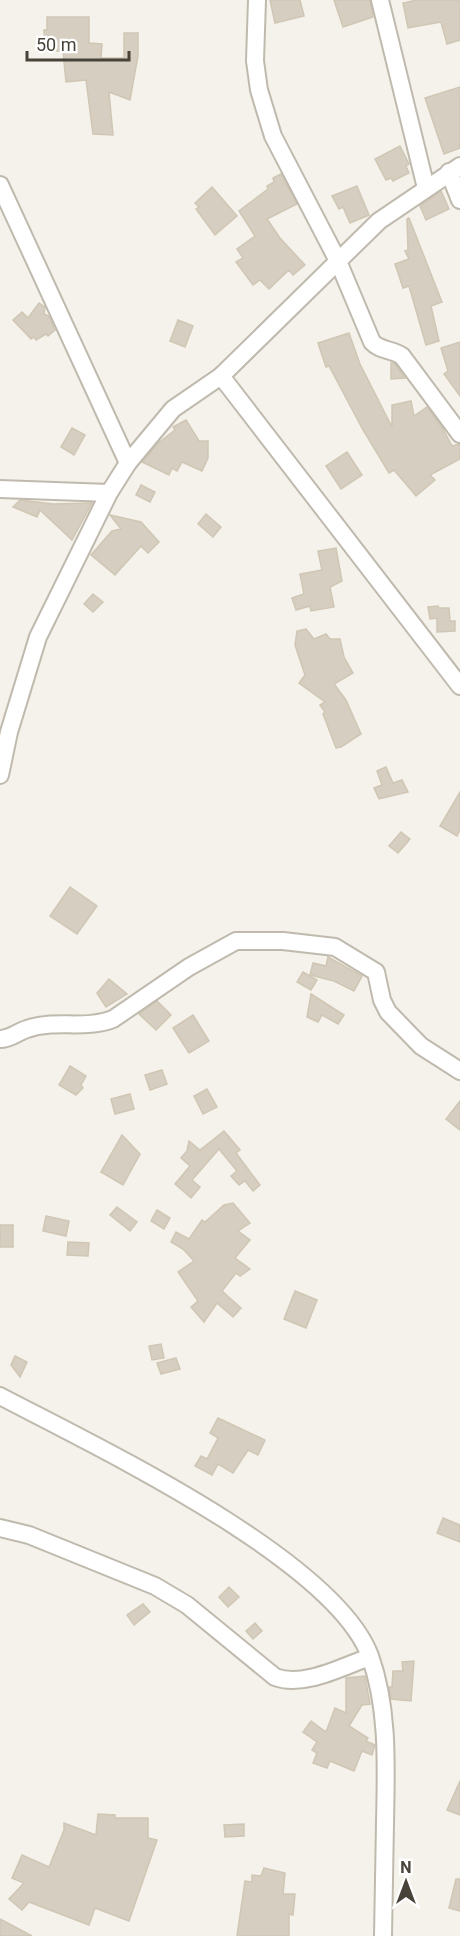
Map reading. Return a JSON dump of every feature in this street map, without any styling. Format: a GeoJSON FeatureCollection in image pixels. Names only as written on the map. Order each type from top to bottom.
{"type":"FeatureCollection","features":[{"type":"Feature","properties":{"kind":"street"},"geometry":{"type":"LineString","coordinates":[[257,0],[255,61],[259,90],[273,136],[338,261],[372,342],[377,348],[396,351],[402,356],[460,434]]}},
{"type":"Feature","properties":{"kind":"street"},"geometry":{"type":"LineString","coordinates":[[380,0],[426,188]]}},
{"type":"Feature","properties":{"kind":"street"},"geometry":{"type":"LineString","coordinates":[[0,775],[9,732],[38,637],[109,493],[128,463],[173,409],[221,376],[379,221],[454,169],[460,200]]}},
{"type":"Feature","properties":{"kind":"street"},"geometry":{"type":"LineString","coordinates":[[0,186],[6,216],[128,463]]}},
{"type":"Feature","properties":{"kind":"street"},"geometry":{"type":"LineString","coordinates":[[221,376],[460,686]]}},
{"type":"Feature","properties":{"kind":"street"},"geometry":{"type":"LineString","coordinates":[[0,489],[109,493]]}},
{"type":"Feature","properties":{"kind":"street"},"geometry":{"type":"LineString","coordinates":[[0,1039],[7,1039],[24,1030],[42,1025],[100,1024],[113,1019],[189,967],[236,941],[283,940],[334,946],[360,960],[376,972],[382,1000],[388,1012],[421,1046],[460,1071]]}},
{"type":"Feature","properties":{"kind":"street"},"geometry":{"type":"LineString","coordinates":[[0,1396],[149,1475],[264,1546],[320,1589],[356,1627],[370,1657],[384,1720],[386,1770],[383,1936]]}},
{"type":"Feature","properties":{"kind":"street"},"geometry":{"type":"LineString","coordinates":[[0,1528],[29,1535],[155,1586],[187,1605],[275,1677],[284,1680],[309,1678],[370,1657]]}},
{"type":"Feature","properties":{"kind":"building"},"geometry":{"type":"Polygon","coordinates":[[[270,0],[300,0],[304,16],[275,23],[270,0]]]}},
{"type":"Feature","properties":{"kind":"building"},"geometry":{"type":"Polygon","coordinates":[[[334,0],[370,0],[373,17],[343,27],[334,0]]]}},
{"type":"Feature","properties":{"kind":"building"},"geometry":{"type":"Polygon","coordinates":[[[417,0],[460,0],[460,40],[447,44],[441,22],[408,28],[403,3],[417,0]]]}},
{"type":"Feature","properties":{"kind":"building"},"geometry":{"type":"Polygon","coordinates":[[[47,17],[89,17],[89,43],[102,44],[101,58],[124,58],[124,33],[138,33],[138,56],[130,100],[109,92],[113,135],[93,134],[86,80],[66,82],[63,51],[45,51],[44,30],[47,30],[47,17]]]}},
{"type":"Feature","properties":{"kind":"building"},"geometry":{"type":"Polygon","coordinates":[[[460,87],[460,148],[444,154],[425,98],[460,87]]]}},
{"type":"Feature","properties":{"kind":"building"},"geometry":{"type":"Polygon","coordinates":[[[400,146],[409,164],[406,166],[409,173],[393,181],[391,178],[386,180],[375,159],[400,146]]]}},
{"type":"Feature","properties":{"kind":"building"},"geometry":{"type":"Polygon","coordinates":[[[281,174],[297,204],[267,219],[280,238],[305,265],[293,275],[289,270],[269,289],[260,280],[253,285],[236,262],[243,258],[237,249],[255,236],[239,211],[268,189],[267,186],[274,182],[273,178],[281,174]]]}},
{"type":"Feature","properties":{"kind":"building"},"geometry":{"type":"Polygon","coordinates":[[[357,186],[369,215],[350,223],[343,207],[339,209],[332,196],[357,186]]]}},
{"type":"Feature","properties":{"kind":"building"},"geometry":{"type":"Polygon","coordinates":[[[212,187],[237,216],[215,235],[196,209],[199,207],[195,203],[212,187]]]}},
{"type":"Feature","properties":{"kind":"building"},"geometry":{"type":"Polygon","coordinates":[[[441,191],[449,209],[426,220],[420,206],[441,191]]]}},
{"type":"Feature","properties":{"kind":"building"},"geometry":{"type":"Polygon","coordinates":[[[409,218],[442,302],[431,306],[439,341],[426,345],[409,286],[403,288],[395,264],[409,259],[405,251],[408,250],[407,219],[409,218]]]}},
{"type":"Feature","properties":{"kind":"building"},"geometry":{"type":"Polygon","coordinates":[[[39,303],[45,307],[44,314],[49,316],[55,330],[48,336],[46,334],[36,340],[34,337],[31,339],[13,320],[22,312],[28,318],[39,303]]]}},
{"type":"Feature","properties":{"kind":"building"},"geometry":{"type":"Polygon","coordinates":[[[178,320],[193,326],[185,347],[170,341],[178,320]]]}},
{"type":"Feature","properties":{"kind":"building"},"geometry":{"type":"Polygon","coordinates":[[[349,333],[360,364],[392,427],[392,405],[411,401],[414,416],[427,407],[452,446],[460,444],[460,459],[430,475],[435,480],[416,496],[394,470],[389,473],[329,366],[326,367],[318,343],[349,333]]]}},
{"type":"Feature","properties":{"kind":"building"},"geometry":{"type":"Polygon","coordinates":[[[460,342],[460,396],[444,374],[448,371],[441,348],[460,342]]]}},
{"type":"Feature","properties":{"kind":"building"},"geometry":{"type":"Polygon","coordinates":[[[391,363],[395,364],[405,378],[391,379],[391,363]]]}},
{"type":"Feature","properties":{"kind":"building"},"geometry":{"type":"Polygon","coordinates":[[[186,420],[199,441],[208,441],[208,458],[202,471],[182,462],[177,471],[172,468],[169,475],[142,462],[157,444],[175,430],[173,427],[186,420]]]}},
{"type":"Feature","properties":{"kind":"building"},"geometry":{"type":"Polygon","coordinates":[[[72,428],[85,435],[74,455],[61,447],[72,428]]]}},
{"type":"Feature","properties":{"kind":"building"},"geometry":{"type":"Polygon","coordinates":[[[347,452],[362,475],[341,489],[326,466],[347,452]]]}},
{"type":"Feature","properties":{"kind":"building"},"geometry":{"type":"Polygon","coordinates":[[[141,485],[155,492],[150,502],[136,495],[141,485]]]}},
{"type":"Feature","properties":{"kind":"building"},"geometry":{"type":"Polygon","coordinates":[[[20,500],[53,504],[92,503],[72,540],[40,510],[37,517],[13,507],[20,500]]]}},
{"type":"Feature","properties":{"kind":"building"},"geometry":{"type":"Polygon","coordinates":[[[206,514],[221,527],[213,537],[198,524],[206,514]]]}},
{"type":"Feature","properties":{"kind":"building"},"geometry":{"type":"Polygon","coordinates":[[[110,515],[141,522],[159,542],[148,553],[141,546],[115,575],[91,555],[112,531],[121,529],[110,515]]]}},
{"type":"Feature","properties":{"kind":"building"},"geometry":{"type":"Polygon","coordinates":[[[336,548],[342,581],[330,587],[334,607],[311,611],[310,606],[296,610],[292,598],[304,594],[300,574],[322,570],[318,551],[336,548]]]}},
{"type":"Feature","properties":{"kind":"building"},"geometry":{"type":"Polygon","coordinates":[[[93,594],[103,602],[93,612],[84,604],[93,594]]]}},
{"type":"Feature","properties":{"kind":"building"},"geometry":{"type":"Polygon","coordinates":[[[428,607],[449,608],[450,621],[455,621],[455,631],[437,632],[437,618],[430,619],[428,607]]]}},
{"type":"Feature","properties":{"kind":"building"},"geometry":{"type":"Polygon","coordinates":[[[306,629],[314,639],[326,634],[330,639],[340,639],[344,657],[353,673],[334,684],[346,700],[361,734],[341,747],[336,748],[323,714],[325,712],[320,705],[325,702],[299,683],[305,675],[295,645],[297,631],[306,629]]]}},
{"type":"Feature","properties":{"kind":"building"},"geometry":{"type":"Polygon","coordinates":[[[386,767],[393,783],[402,780],[408,792],[379,799],[374,788],[382,785],[377,771],[386,767]]]}},
{"type":"Feature","properties":{"kind":"building"},"geometry":{"type":"Polygon","coordinates":[[[460,792],[460,830],[457,836],[440,826],[460,792]]]}},
{"type":"Feature","properties":{"kind":"building"},"geometry":{"type":"Polygon","coordinates":[[[401,832],[410,839],[398,853],[389,846],[401,832]]]}},
{"type":"Feature","properties":{"kind":"building"},"geometry":{"type":"Polygon","coordinates":[[[70,887],[97,906],[77,934],[50,916],[70,887]]]}},
{"type":"Feature","properties":{"kind":"building"},"geometry":{"type":"Polygon","coordinates":[[[328,957],[362,976],[354,991],[334,981],[310,975],[313,963],[326,966],[328,957]]]}},
{"type":"Feature","properties":{"kind":"building"},"geometry":{"type":"Polygon","coordinates":[[[303,972],[317,980],[311,990],[297,982],[303,972]]]}},
{"type":"Feature","properties":{"kind":"building"},"geometry":{"type":"Polygon","coordinates":[[[109,979],[127,994],[106,1007],[97,993],[109,979]]]}},
{"type":"Feature","properties":{"kind":"building"},"geometry":{"type":"Polygon","coordinates":[[[311,994],[344,1015],[338,1024],[322,1015],[318,1022],[307,1017],[311,994]]]}},
{"type":"Feature","properties":{"kind":"building"},"geometry":{"type":"Polygon","coordinates":[[[157,1001],[171,1015],[156,1030],[139,1014],[157,1001]]]}},
{"type":"Feature","properties":{"kind":"building"},"geometry":{"type":"Polygon","coordinates":[[[193,1015],[209,1041],[189,1053],[173,1028],[193,1015]]]}},
{"type":"Feature","properties":{"kind":"building"},"geometry":{"type":"Polygon","coordinates":[[[70,1066],[86,1076],[81,1085],[83,1088],[76,1095],[59,1085],[70,1066]]]}},
{"type":"Feature","properties":{"kind":"building"},"geometry":{"type":"Polygon","coordinates":[[[162,1070],[167,1084],[150,1090],[145,1075],[162,1070]]]}},
{"type":"Feature","properties":{"kind":"building"},"geometry":{"type":"Polygon","coordinates":[[[207,1089],[217,1107],[203,1114],[194,1096],[207,1089]]]}},
{"type":"Feature","properties":{"kind":"building"},"geometry":{"type":"Polygon","coordinates":[[[130,1094],[134,1109],[115,1114],[111,1099],[130,1094]]]}},
{"type":"Feature","properties":{"kind":"building"},"geometry":{"type":"Polygon","coordinates":[[[460,1101],[460,1130],[446,1119],[460,1101]]]}},
{"type":"Feature","properties":{"kind":"building"},"geometry":{"type":"Polygon","coordinates":[[[224,1131],[240,1150],[236,1153],[260,1185],[253,1191],[245,1181],[239,1185],[231,1176],[237,1171],[219,1149],[192,1180],[200,1187],[191,1198],[175,1184],[190,1166],[181,1158],[187,1151],[189,1141],[200,1150],[224,1131]]]}},
{"type":"Feature","properties":{"kind":"building"},"geometry":{"type":"Polygon","coordinates":[[[122,1135],[140,1154],[123,1185],[101,1172],[122,1135]]]}},
{"type":"Feature","properties":{"kind":"building"},"geometry":{"type":"Polygon","coordinates":[[[233,1203],[250,1223],[238,1231],[250,1240],[235,1258],[250,1269],[240,1276],[236,1273],[222,1291],[241,1308],[233,1317],[217,1303],[204,1322],[191,1307],[198,1301],[178,1272],[194,1261],[183,1249],[171,1242],[176,1232],[189,1239],[202,1220],[205,1222],[224,1205],[233,1203]]]}},
{"type":"Feature","properties":{"kind":"building"},"geometry":{"type":"Polygon","coordinates":[[[117,1207],[137,1222],[130,1231],[110,1215],[117,1207]]]}},
{"type":"Feature","properties":{"kind":"building"},"geometry":{"type":"Polygon","coordinates":[[[157,1210],[170,1218],[164,1229],[151,1221],[157,1210]]]}},
{"type":"Feature","properties":{"kind":"building"},"geometry":{"type":"Polygon","coordinates":[[[46,1216],[69,1221],[66,1236],[43,1231],[46,1216]]]}},
{"type":"Feature","properties":{"kind":"building"},"geometry":{"type":"Polygon","coordinates":[[[0,1225],[13,1225],[13,1247],[0,1247],[0,1225]]]}},
{"type":"Feature","properties":{"kind":"building"},"geometry":{"type":"Polygon","coordinates":[[[68,1242],[89,1243],[88,1256],[67,1255],[68,1242]]]}},
{"type":"Feature","properties":{"kind":"building"},"geometry":{"type":"Polygon","coordinates":[[[295,1291],[317,1300],[306,1328],[284,1319],[295,1291]]]}},
{"type":"Feature","properties":{"kind":"building"},"geometry":{"type":"Polygon","coordinates":[[[161,1344],[164,1358],[152,1360],[149,1346],[161,1344]]]}},
{"type":"Feature","properties":{"kind":"building"},"geometry":{"type":"Polygon","coordinates":[[[15,1356],[27,1362],[20,1377],[11,1365],[15,1356]]]}},
{"type":"Feature","properties":{"kind":"building"},"geometry":{"type":"Polygon","coordinates":[[[176,1358],[180,1369],[161,1374],[157,1363],[176,1358]]]}},
{"type":"Feature","properties":{"kind":"building"},"geometry":{"type":"Polygon","coordinates":[[[218,1418],[265,1440],[258,1455],[248,1450],[233,1473],[218,1464],[212,1475],[195,1466],[201,1456],[207,1459],[218,1438],[210,1433],[218,1418]]]}},
{"type":"Feature","properties":{"kind":"building"},"geometry":{"type":"Polygon","coordinates":[[[443,1518],[460,1525],[460,1542],[437,1533],[443,1518]]]}},
{"type":"Feature","properties":{"kind":"building"},"geometry":{"type":"Polygon","coordinates":[[[229,1587],[239,1597],[228,1607],[219,1597],[229,1587]]]}},
{"type":"Feature","properties":{"kind":"building"},"geometry":{"type":"Polygon","coordinates":[[[143,1604],[150,1612],[134,1625],[127,1615],[143,1604]]]}},
{"type":"Feature","properties":{"kind":"building"},"geometry":{"type":"Polygon","coordinates":[[[255,1623],[262,1631],[253,1639],[246,1631],[255,1623]]]}},
{"type":"Feature","properties":{"kind":"building"},"geometry":{"type":"Polygon","coordinates":[[[414,1661],[411,1701],[391,1699],[389,1687],[392,1687],[393,1671],[403,1671],[402,1662],[414,1661]]]}},
{"type":"Feature","properties":{"kind":"building"},"geometry":{"type":"Polygon","coordinates":[[[365,1676],[370,1704],[362,1705],[349,1726],[368,1738],[366,1741],[375,1745],[372,1755],[362,1751],[354,1771],[330,1761],[327,1768],[313,1763],[317,1753],[312,1750],[317,1742],[303,1732],[311,1721],[326,1732],[335,1708],[346,1713],[346,1678],[365,1676]]]}},
{"type":"Feature","properties":{"kind":"building"},"geometry":{"type":"Polygon","coordinates":[[[460,1781],[460,1815],[447,1810],[460,1781]]]}},
{"type":"Feature","properties":{"kind":"building"},"geometry":{"type":"Polygon","coordinates":[[[98,1814],[115,1815],[115,1818],[148,1818],[148,1838],[157,1840],[129,1921],[95,1908],[89,1925],[29,1902],[22,1910],[9,1899],[24,1883],[12,1878],[22,1855],[49,1867],[64,1830],[64,1823],[96,1835],[98,1814]]]}},
{"type":"Feature","properties":{"kind":"building"},"geometry":{"type":"Polygon","coordinates":[[[244,1824],[244,1836],[225,1837],[224,1825],[244,1824]]]}},
{"type":"Feature","properties":{"kind":"building"},"geometry":{"type":"Polygon","coordinates":[[[264,1868],[285,1873],[283,1894],[295,1894],[293,1915],[289,1914],[289,1936],[237,1936],[245,1881],[252,1882],[252,1875],[261,1876],[264,1868]]]}},
{"type":"Feature","properties":{"kind":"building"},"geometry":{"type":"Polygon","coordinates":[[[456,1879],[460,1879],[460,1911],[449,1908],[456,1879]]]}},
{"type":"Feature","properties":{"kind":"building"},"geometry":{"type":"Polygon","coordinates":[[[0,1919],[32,1936],[0,1936],[0,1919]]]}}]}
